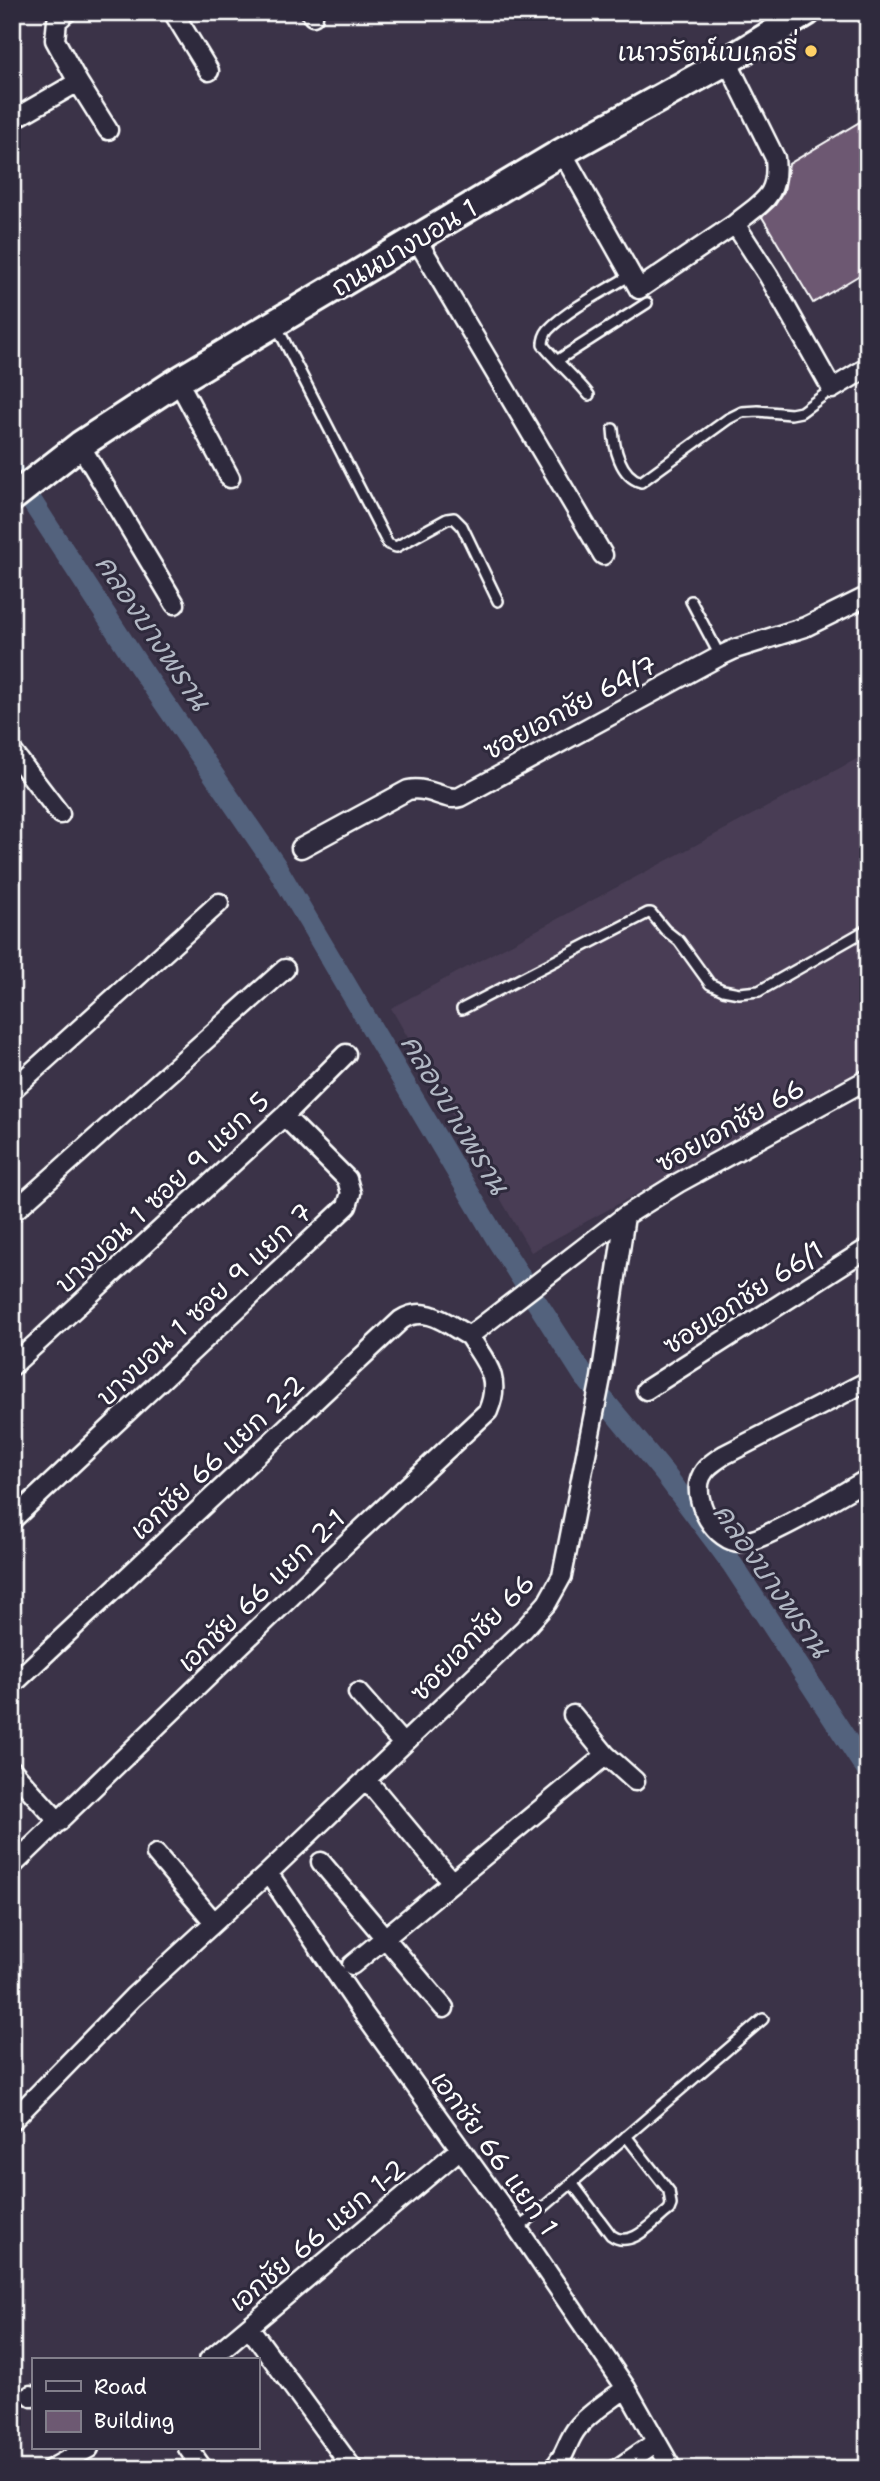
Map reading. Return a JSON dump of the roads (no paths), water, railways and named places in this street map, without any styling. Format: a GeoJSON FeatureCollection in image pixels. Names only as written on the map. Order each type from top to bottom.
{"type":"FeatureCollection","features":[{"type":"Feature","properties":{"kind":"main road","name":"ถนนบางบอน 1"},"geometry":{"type":"LineString","coordinates":[[12,498],[80,445],[178,382],[562,152],[727,61],[807,12]]}},
{"type":"Feature","properties":{"kind":"street"},"geometry":{"type":"LineString","coordinates":[[67,12],[57,21],[55,40],[108,130]]}},
{"type":"Feature","properties":{"kind":"street"},"geometry":{"type":"LineString","coordinates":[[173,12],[209,72]]}},
{"type":"Feature","properties":{"kind":"street"},"geometry":{"type":"LineString","coordinates":[[562,152],[639,289],[735,224],[764,201],[774,189],[777,174],[775,158],[727,61]]}},
{"type":"Feature","properties":{"kind":"street"},"geometry":{"type":"LineString","coordinates":[[12,120],[78,82]]}},
{"type":"Feature","properties":{"kind":"street"},"geometry":{"type":"LineString","coordinates":[[735,224],[768,275],[832,389],[868,367]]}},
{"type":"Feature","properties":{"kind":"street"},"geometry":{"type":"LineString","coordinates":[[417,240],[603,555]]}},
{"type":"Feature","properties":{"kind":"street"},"geometry":{"type":"LineString","coordinates":[[178,382],[230,478]]}},
{"type":"Feature","properties":{"kind":"street"},"geometry":{"type":"LineString","coordinates":[[80,445],[175,604]]}},
{"type":"Feature","properties":{"kind":"street","name":"ซอยเอกชัย 64/7"},"geometry":{"type":"LineString","coordinates":[[301,848],[408,790],[426,789],[448,798],[460,797],[720,656],[805,627],[868,596]]}},
{"type":"Feature","properties":{"kind":"street"},"geometry":{"type":"LineString","coordinates":[[12,751],[60,814]]}},
{"type":"Feature","properties":{"kind":"street"},"geometry":{"type":"LineString","coordinates":[[12,1090],[219,903]]}},
{"type":"Feature","properties":{"kind":"street"},"geometry":{"type":"LineString","coordinates":[[12,1213],[285,970]]}},
{"type":"Feature","properties":{"kind":"street","name":"บางบอน 1 ซอย 9 แยก 5"},"geometry":{"type":"LineString","coordinates":[[12,1366],[284,1116],[346,1054]]}},
{"type":"Feature","properties":{"kind":"street","name":"ซอยเอกชัย 66"},"geometry":{"type":"LineString","coordinates":[[12,2120],[133,1997],[268,1873],[547,1604],[562,1576],[601,1378],[625,1216],[678,1183],[868,1079]]}},
{"type":"Feature","properties":{"kind":"street","name":"บางบอน 1 ซอย 9 แยก 7"},"geometry":{"type":"LineString","coordinates":[[12,1520],[347,1206],[351,1194],[347,1180],[284,1116]]}},
{"type":"Feature","properties":{"kind":"street"},"geometry":{"type":"LineString","coordinates":[[470,1336],[625,1216]]}},
{"type":"Feature","properties":{"kind":"street","name":"ซอยเอกชัย 66/1"},"geometry":{"type":"LineString","coordinates":[[646,1390],[868,1248]]}},
{"type":"Feature","properties":{"kind":"street","name":"เอกชัย 66 แยก 2-2"},"geometry":{"type":"LineString","coordinates":[[12,1685],[401,1320],[419,1312],[470,1336]]}},
{"type":"Feature","properties":{"kind":"street","name":"เอกชัย 66 แยก 2-1"},"geometry":{"type":"LineString","coordinates":[[12,1866],[335,1554],[488,1411],[494,1398],[495,1383],[491,1370],[470,1336]]}},
{"type":"Feature","properties":{"kind":"street"},"geometry":{"type":"LineString","coordinates":[[868,1381],[724,1455],[706,1468],[700,1479],[697,1495],[703,1511],[719,1532],[731,1540],[741,1542],[764,1535],[868,1479]]}},
{"type":"Feature","properties":{"kind":"street"},"geometry":{"type":"LineString","coordinates":[[358,1693],[403,1744]]}},
{"type":"Feature","properties":{"kind":"street"},"geometry":{"type":"LineString","coordinates":[[573,1714],[606,1755],[635,1782]]}},
{"type":"Feature","properties":{"kind":"street"},"geometry":{"type":"LineString","coordinates":[[352,1965],[606,1755]]}},
{"type":"Feature","properties":{"kind":"street"},"geometry":{"type":"LineString","coordinates":[[12,1770],[59,1822]]}},
{"type":"Feature","properties":{"kind":"street"},"geometry":{"type":"LineString","coordinates":[[366,1779],[452,1882]]}},
{"type":"Feature","properties":{"kind":"street"},"geometry":{"type":"LineString","coordinates":[[156,1854],[214,1922]]}},
{"type":"Feature","properties":{"kind":"street"},"geometry":{"type":"LineString","coordinates":[[321,1862],[444,2008]]}},
{"type":"Feature","properties":{"kind":"street","name":"เอกชัย 66 แยก 1"},"geometry":{"type":"LineString","coordinates":[[268,1873],[361,2011],[518,2229],[626,2388],[672,2469]]}},
{"type":"Feature","properties":{"kind":"street","name":"เอกชัย 66 แยก 1-2"},"geometry":{"type":"LineString","coordinates":[[211,2358],[459,2150]]}},
{"type":"Feature","properties":{"kind":"street"},"geometry":{"type":"LineString","coordinates":[[249,2327],[353,2469]]}},
{"type":"Feature","properties":{"kind":"street"},"geometry":{"type":"LineString","coordinates":[[552,2469],[563,2460],[571,2436],[580,2424],[626,2388]]}},
{"type":"Feature","properties":{"kind":"street"},"geometry":{"type":"LineString","coordinates":[[617,2469],[656,2442]]}},
{"type":"Feature","properties":{"kind":"street"},"geometry":{"type":"LineString","coordinates":[[56,2468],[82,2450]]}},
{"type":"Feature","properties":{"kind":"street"},"geometry":{"type":"LineString","coordinates":[[189,2450],[203,2469]]}},
{"type":"Feature","properties":{"kind":"lane"},"geometry":{"type":"LineString","coordinates":[[589,395],[575,376],[543,345],[546,332],[631,275]]}},
{"type":"Feature","properties":{"kind":"lane"},"geometry":{"type":"LineString","coordinates":[[558,360],[647,303]]}},
{"type":"Feature","properties":{"kind":"lane"},"geometry":{"type":"LineString","coordinates":[[275,324],[388,544],[396,547],[447,519],[454,518],[462,526],[498,601]]}},
{"type":"Feature","properties":{"kind":"lane"},"geometry":{"type":"LineString","coordinates":[[613,429],[615,448],[620,460],[632,477],[640,482],[728,419],[742,412],[801,412],[832,389]]}},
{"type":"Feature","properties":{"kind":"lane"},"geometry":{"type":"LineString","coordinates":[[691,601],[720,656]]}},
{"type":"Feature","properties":{"kind":"lane"},"geometry":{"type":"LineString","coordinates":[[462,1009],[648,913],[679,941],[710,984],[738,993],[759,991],[868,929]]}},
{"type":"Feature","properties":{"kind":"lane"},"geometry":{"type":"LineString","coordinates":[[518,2229],[763,2019]]}},
{"type":"Feature","properties":{"kind":"lane"},"geometry":{"type":"LineString","coordinates":[[572,2183],[611,2235],[618,2240],[631,2240],[669,2210],[669,2192],[626,2136]]}},
{"type":"Feature","properties":{"kind":"waterway","name":"คลองบางพราน"},"geometry":{"type":"LineString","coordinates":[[12,471],[139,666],[276,866],[497,1240],[584,1376],[665,1474],[732,1564],[868,1772]]}},
{"type":"Feature","properties":{"kind":"place","name":"เนาวรัตน์เบเกอรี่"},"geometry":{"type":"Point","coordinates":[811,51]}}]}
